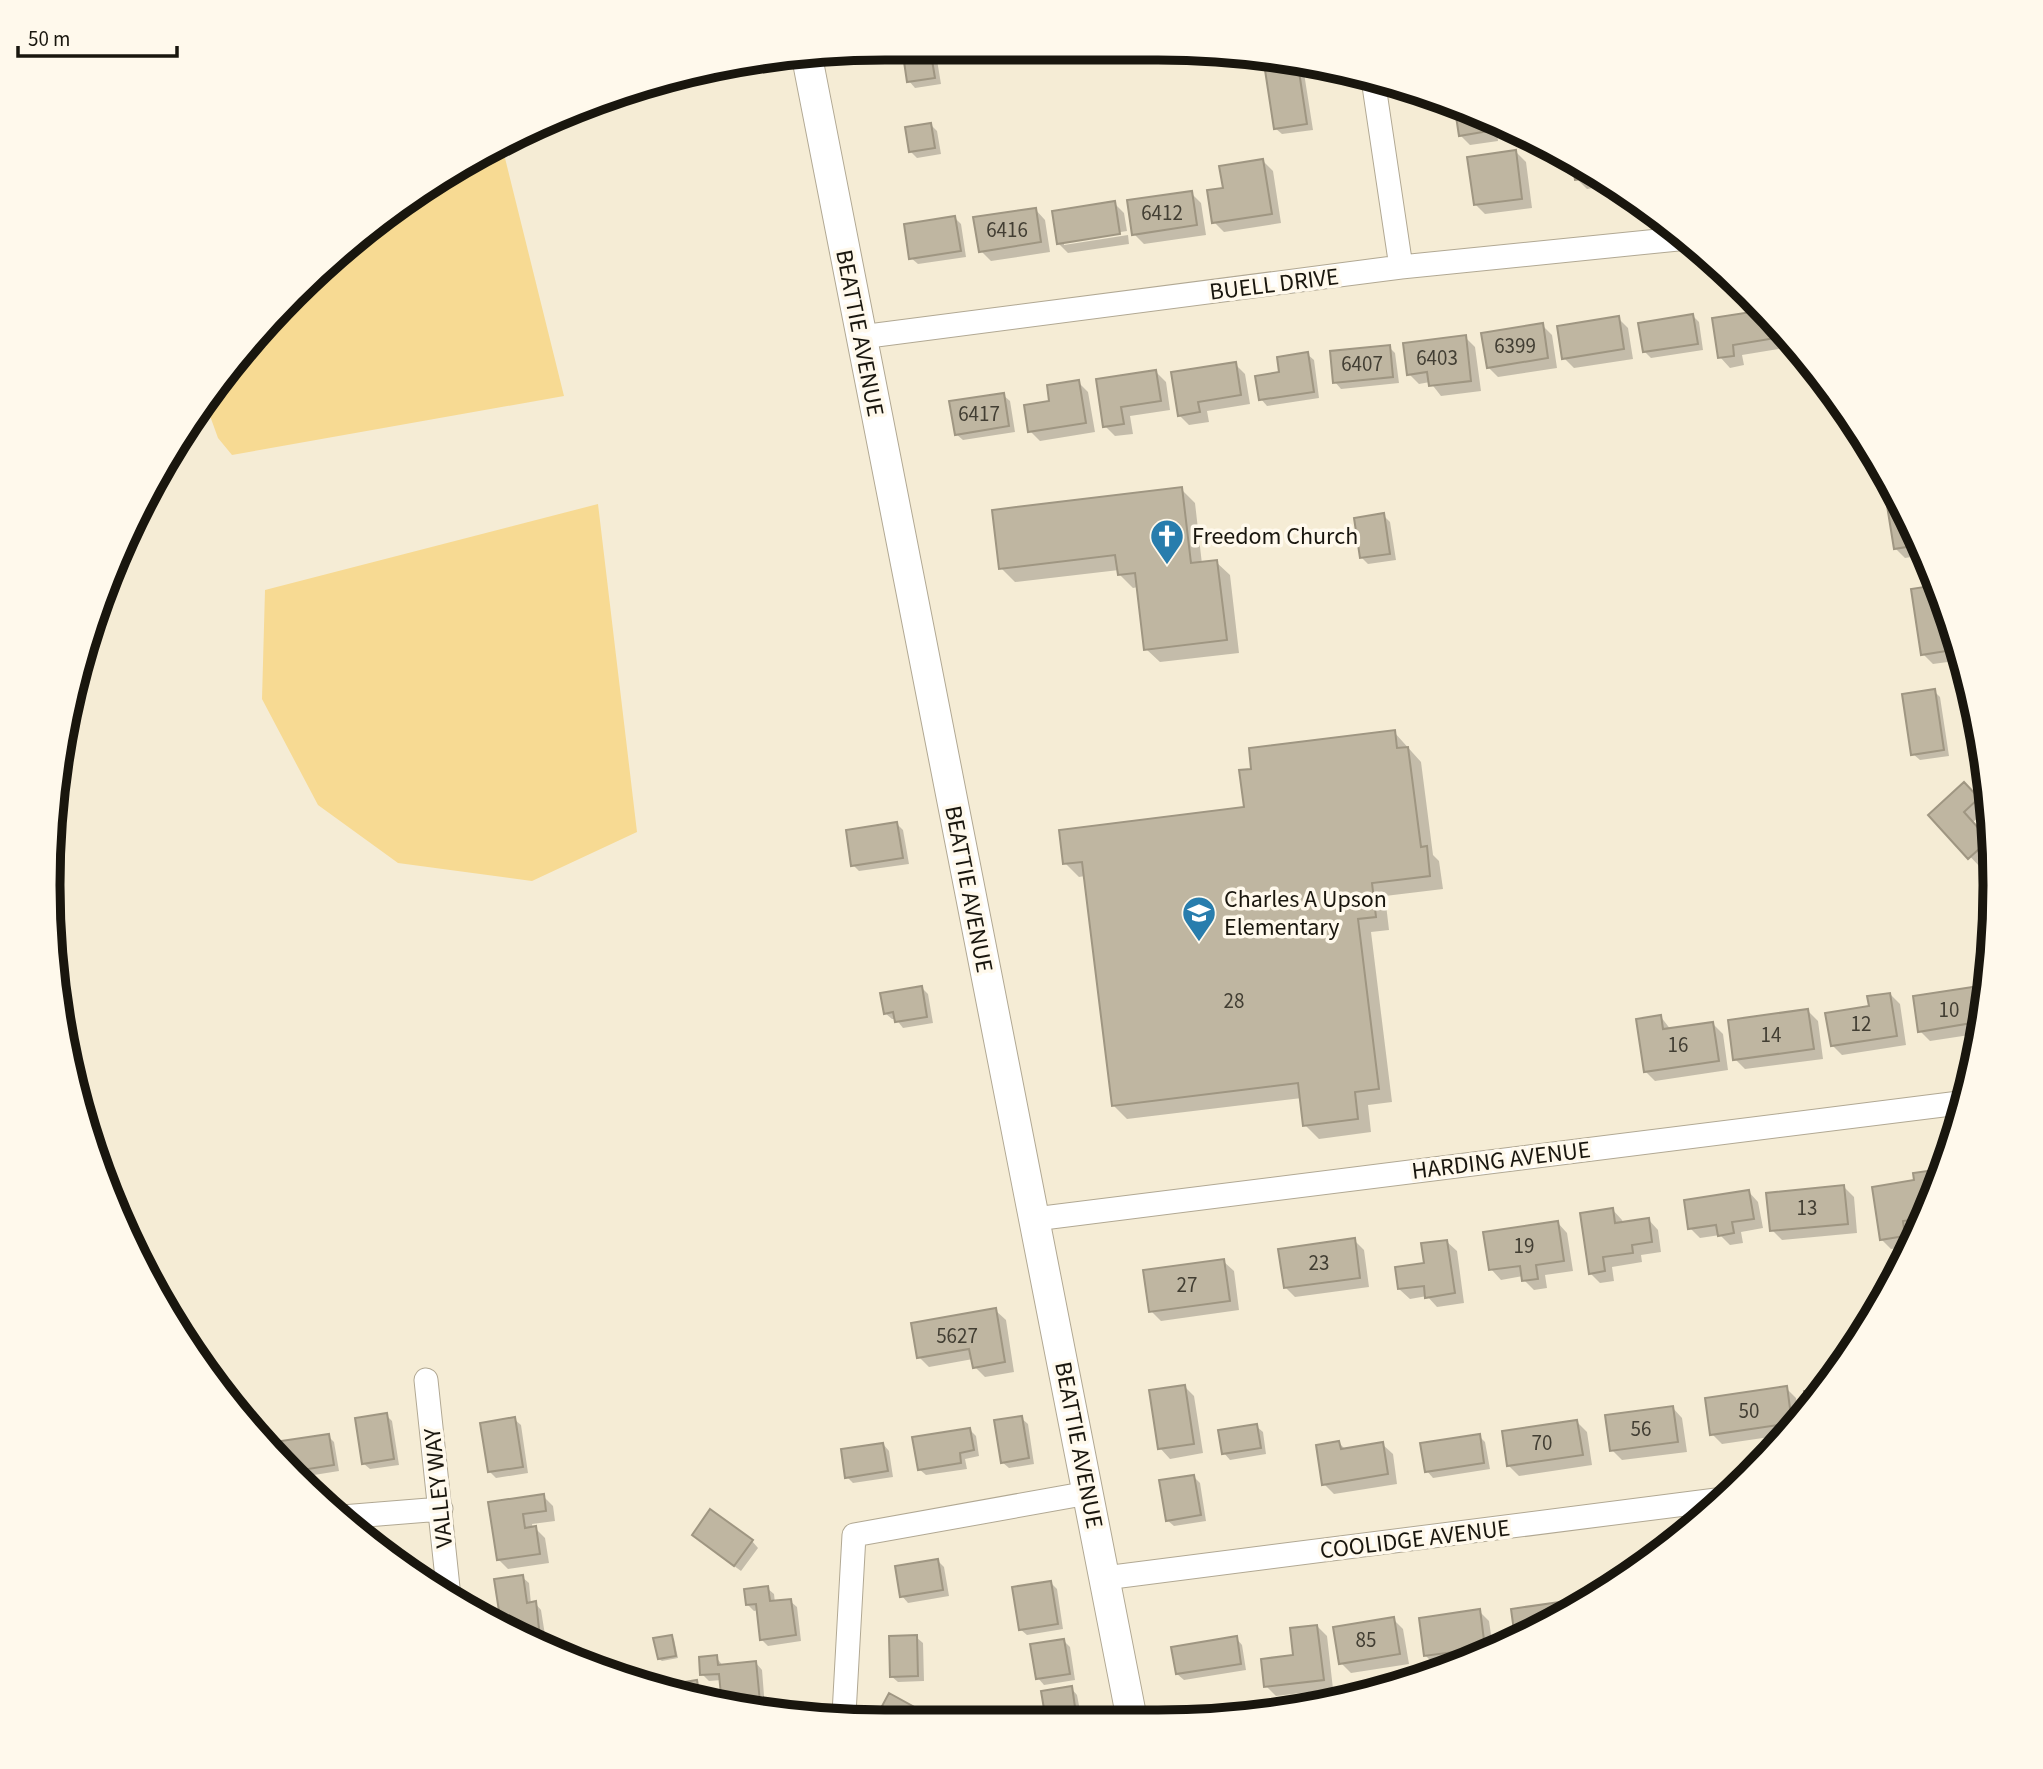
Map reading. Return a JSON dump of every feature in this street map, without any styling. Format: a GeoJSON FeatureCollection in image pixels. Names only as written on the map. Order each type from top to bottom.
{"type":"FeatureCollection","features":[{"type":"Feature","properties":{"kind":"street","name":"BEATTIE AVENUE"},"geometry":{"type":"LineString","coordinates":[[808,64],[1130,1710]]}},
{"type":"Feature","properties":{"kind":"street"},"geometry":{"type":"LineString","coordinates":[[1374,89],[1401,267]]}},
{"type":"Feature","properties":{"kind":"street","name":"BUELL DRIVE"},"geometry":{"type":"LineString","coordinates":[[861,337],[1401,267],[1673,240]]}},
{"type":"Feature","properties":{"kind":"street","name":"HARDING AVENUE"},"geometry":{"type":"LineString","coordinates":[[1035,1219],[1953,1104]]}},
{"type":"Feature","properties":{"kind":"street","name":"VALLEY WAY"},"geometry":{"type":"LineString","coordinates":[[426,1380],[448,1584]]}},
{"type":"Feature","properties":{"kind":"street"},"geometry":{"type":"LineString","coordinates":[[844,1709],[854,1535],[1088,1493]]}},
{"type":"Feature","properties":{"kind":"street","name":"COOLIDGE AVENUE"},"geometry":{"type":"LineString","coordinates":[[1105,1578],[1706,1501]]}},
{"type":"Feature","properties":{"kind":"street"},"geometry":{"type":"LineString","coordinates":[[354,1516],[441,1510]]}},
{"type":"Feature","properties":{"kind":"shaded area"},"geometry":{"type":"Polygon","coordinates":[[[504,153],[564,396],[232,455],[218,438],[209,412],[264,341],[301,301],[382,230],[472,170],[504,153]]]}},
{"type":"Feature","properties":{"kind":"shaded area"},"geometry":{"type":"Polygon","coordinates":[[[598,504],[637,832],[532,881],[398,863],[318,805],[262,699],[265,590],[598,504]]]}},
{"type":"Feature","properties":{"kind":"building"},"geometry":{"type":"Polygon","coordinates":[[[904,60],[932,60],[935,78],[907,82],[904,60]]]}},
{"type":"Feature","properties":{"kind":"building"},"geometry":{"type":"Polygon","coordinates":[[[1275,68],[1299,72],[1307,124],[1274,129],[1265,70],[1275,68]]]}},
{"type":"Feature","properties":{"kind":"building"},"geometry":{"type":"Polygon","coordinates":[[[1456,115],[1489,129],[1489,131],[1459,136],[1456,115]]]}},
{"type":"Feature","properties":{"kind":"building"},"geometry":{"type":"Polygon","coordinates":[[[931,123],[935,148],[909,152],[905,127],[931,123]]]}},
{"type":"Feature","properties":{"kind":"building"},"geometry":{"type":"Polygon","coordinates":[[[1516,150],[1522,199],[1474,205],[1467,157],[1516,150]]]}},
{"type":"Feature","properties":{"kind":"building"},"geometry":{"type":"Polygon","coordinates":[[[1263,159],[1272,214],[1212,223],[1207,190],[1223,188],[1219,166],[1263,159]]]}},
{"type":"Feature","properties":{"kind":"building"},"geometry":{"type":"Polygon","coordinates":[[[1574,172],[1585,179],[1575,180],[1574,172]]]}},
{"type":"Feature","properties":{"kind":"building"},"geometry":{"type":"Polygon","coordinates":[[[1192,191],[1197,225],[1132,235],[1127,200],[1192,191]]]}},
{"type":"Feature","properties":{"kind":"building"},"geometry":{"type":"Polygon","coordinates":[[[1115,201],[1120,234],[1057,244],[1052,211],[1115,201]]]}},
{"type":"Feature","properties":{"kind":"building"},"geometry":{"type":"Polygon","coordinates":[[[1036,208],[1041,242],[979,252],[973,217],[1036,208]]]}},
{"type":"Feature","properties":{"kind":"building"},"geometry":{"type":"Polygon","coordinates":[[[955,216],[961,251],[909,259],[904,224],[955,216]]]}},
{"type":"Feature","properties":{"kind":"building"},"geometry":{"type":"Polygon","coordinates":[[[1752,312],[1776,338],[1733,345],[1734,356],[1718,358],[1712,318],[1752,312]]]}},
{"type":"Feature","properties":{"kind":"building"},"geometry":{"type":"Polygon","coordinates":[[[1693,314],[1698,344],[1643,352],[1638,323],[1693,314]]]}},
{"type":"Feature","properties":{"kind":"building"},"geometry":{"type":"Polygon","coordinates":[[[1619,316],[1624,349],[1562,359],[1557,326],[1619,316]]]}},
{"type":"Feature","properties":{"kind":"building"},"geometry":{"type":"Polygon","coordinates":[[[1543,323],[1548,358],[1487,368],[1481,333],[1543,323]]]}},
{"type":"Feature","properties":{"kind":"building"},"geometry":{"type":"Polygon","coordinates":[[[1466,335],[1471,381],[1429,386],[1427,372],[1407,375],[1403,343],[1466,335]]]}},
{"type":"Feature","properties":{"kind":"building"},"geometry":{"type":"Polygon","coordinates":[[[1390,345],[1393,377],[1333,383],[1330,351],[1390,345]]]}},
{"type":"Feature","properties":{"kind":"building"},"geometry":{"type":"Polygon","coordinates":[[[1308,352],[1314,392],[1259,400],[1255,376],[1279,372],[1277,357],[1308,352]]]}},
{"type":"Feature","properties":{"kind":"building"},"geometry":{"type":"Polygon","coordinates":[[[1236,362],[1241,395],[1198,402],[1200,412],[1178,416],[1171,372],[1236,362]]]}},
{"type":"Feature","properties":{"kind":"building"},"geometry":{"type":"Polygon","coordinates":[[[1156,370],[1161,401],[1121,407],[1124,424],[1103,427],[1096,379],[1156,370]]]}},
{"type":"Feature","properties":{"kind":"building"},"geometry":{"type":"Polygon","coordinates":[[[1079,380],[1086,423],[1028,432],[1024,405],[1049,401],[1047,385],[1079,380]]]}},
{"type":"Feature","properties":{"kind":"building"},"geometry":{"type":"Polygon","coordinates":[[[1004,393],[1009,426],[955,435],[949,401],[1004,393]]]}},
{"type":"Feature","properties":{"kind":"building","name":"Freedom Church"},"geometry":{"type":"Polygon","coordinates":[[[1182,487],[1191,563],[1217,560],[1227,640],[1144,650],[1135,573],[1118,575],[1115,555],[999,569],[992,510],[1182,487]]]}},
{"type":"Feature","properties":{"kind":"building"},"geometry":{"type":"Polygon","coordinates":[[[1885,496],[1910,546],[1894,549],[1885,496]]]}},
{"type":"Feature","properties":{"kind":"building"},"geometry":{"type":"Polygon","coordinates":[[[1384,513],[1390,554],[1360,558],[1354,518],[1384,513]]]}},
{"type":"Feature","properties":{"kind":"building"},"geometry":{"type":"Polygon","coordinates":[[[1928,586],[1949,651],[1921,655],[1911,589],[1928,586]]]}},
{"type":"Feature","properties":{"kind":"building"},"geometry":{"type":"Polygon","coordinates":[[[1935,689],[1944,750],[1911,755],[1902,694],[1935,689]]]}},
{"type":"Feature","properties":{"kind":"building"},"geometry":{"type":"Polygon","coordinates":[[[1395,730],[1397,748],[1408,747],[1421,847],[1427,846],[1430,876],[1372,883],[1376,917],[1358,919],[1379,1089],[1355,1092],[1358,1119],[1303,1126],[1298,1083],[1112,1106],[1082,862],[1063,864],[1059,830],[1244,807],[1239,770],[1251,769],[1249,748],[1395,730]]]}},
{"type":"Feature","properties":{"kind":"building"},"geometry":{"type":"Polygon","coordinates":[[[1964,782],[1978,797],[1964,812],[1982,832],[1982,846],[1968,859],[1928,815],[1964,782]]]}},
{"type":"Feature","properties":{"kind":"building"},"geometry":{"type":"Polygon","coordinates":[[[897,822],[903,858],[851,866],[846,830],[897,822]]]}},
{"type":"Feature","properties":{"kind":"building"},"geometry":{"type":"Polygon","coordinates":[[[922,986],[927,1017],[895,1022],[893,1012],[884,1014],[880,993],[922,986]]]}},
{"type":"Feature","properties":{"kind":"building"},"geometry":{"type":"Polygon","coordinates":[[[1977,986],[1971,1023],[1918,1032],[1913,996],[1977,986]]]}},
{"type":"Feature","properties":{"kind":"building"},"geometry":{"type":"Polygon","coordinates":[[[1890,993],[1897,1036],[1831,1046],[1825,1013],[1869,1006],[1867,996],[1890,993]]]}},
{"type":"Feature","properties":{"kind":"building"},"geometry":{"type":"Polygon","coordinates":[[[1808,1009],[1814,1049],[1733,1060],[1728,1020],[1808,1009]]]}},
{"type":"Feature","properties":{"kind":"building"},"geometry":{"type":"Polygon","coordinates":[[[1661,1015],[1663,1029],[1713,1022],[1719,1061],[1644,1072],[1636,1019],[1661,1015]]]}},
{"type":"Feature","properties":{"kind":"building"},"geometry":{"type":"Polygon","coordinates":[[[1932,1170],[1912,1220],[1903,1221],[1904,1236],[1880,1240],[1872,1187],[1914,1180],[1913,1173],[1932,1170]]]}},
{"type":"Feature","properties":{"kind":"building"},"geometry":{"type":"Polygon","coordinates":[[[1844,1185],[1848,1224],[1770,1231],[1766,1193],[1844,1185]]]}},
{"type":"Feature","properties":{"kind":"building"},"geometry":{"type":"Polygon","coordinates":[[[1749,1190],[1754,1219],[1732,1222],[1734,1233],[1718,1236],[1716,1225],[1688,1229],[1684,1200],[1749,1190]]]}},
{"type":"Feature","properties":{"kind":"building"},"geometry":{"type":"Polygon","coordinates":[[[1613,1208],[1615,1223],[1649,1218],[1652,1242],[1632,1245],[1633,1253],[1603,1257],[1605,1271],[1589,1274],[1580,1213],[1613,1208]]]}},
{"type":"Feature","properties":{"kind":"building"},"geometry":{"type":"Polygon","coordinates":[[[1558,1221],[1564,1261],[1536,1265],[1538,1279],[1522,1281],[1520,1266],[1489,1270],[1483,1232],[1558,1221]]]}},
{"type":"Feature","properties":{"kind":"building"},"geometry":{"type":"Polygon","coordinates":[[[1355,1238],[1360,1278],[1284,1288],[1278,1249],[1355,1238]]]}},
{"type":"Feature","properties":{"kind":"building"},"geometry":{"type":"Polygon","coordinates":[[[1447,1240],[1455,1293],[1425,1298],[1424,1286],[1398,1289],[1395,1267],[1424,1263],[1421,1243],[1447,1240]]]}},
{"type":"Feature","properties":{"kind":"building"},"geometry":{"type":"Polygon","coordinates":[[[1224,1259],[1230,1301],[1149,1312],[1143,1270],[1224,1259]]]}},
{"type":"Feature","properties":{"kind":"building"},"geometry":{"type":"Polygon","coordinates":[[[996,1308],[1005,1362],[973,1368],[969,1349],[917,1358],[911,1323],[996,1308]]]}},
{"type":"Feature","properties":{"kind":"building"},"geometry":{"type":"Polygon","coordinates":[[[1185,1385],[1194,1444],[1158,1449],[1149,1390],[1185,1385]]]}},
{"type":"Feature","properties":{"kind":"building"},"geometry":{"type":"Polygon","coordinates":[[[1787,1386],[1791,1414],[1782,1424],[1710,1435],[1705,1398],[1787,1386]]]}},
{"type":"Feature","properties":{"kind":"building"},"geometry":{"type":"Polygon","coordinates":[[[1673,1406],[1678,1442],[1610,1451],[1605,1415],[1673,1406]]]}},
{"type":"Feature","properties":{"kind":"building"},"geometry":{"type":"Polygon","coordinates":[[[387,1413],[394,1459],[362,1464],[355,1418],[387,1413]]]}},
{"type":"Feature","properties":{"kind":"building"},"geometry":{"type":"Polygon","coordinates":[[[1022,1416],[1029,1458],[1001,1463],[994,1420],[1022,1416]]]}},
{"type":"Feature","properties":{"kind":"building"},"geometry":{"type":"Polygon","coordinates":[[[515,1417],[523,1467],[488,1472],[480,1423],[515,1417]]]}},
{"type":"Feature","properties":{"kind":"building"},"geometry":{"type":"Polygon","coordinates":[[[1577,1420],[1583,1455],[1507,1466],[1502,1431],[1577,1420]]]}},
{"type":"Feature","properties":{"kind":"building"},"geometry":{"type":"Polygon","coordinates":[[[1257,1424],[1261,1448],[1222,1454],[1218,1430],[1257,1424]]]}},
{"type":"Feature","properties":{"kind":"building"},"geometry":{"type":"Polygon","coordinates":[[[970,1428],[974,1450],[960,1453],[961,1463],[918,1470],[912,1437],[970,1428]]]}},
{"type":"Feature","properties":{"kind":"building"},"geometry":{"type":"Polygon","coordinates":[[[329,1434],[334,1465],[303,1470],[277,1442],[329,1434]]]}},
{"type":"Feature","properties":{"kind":"building"},"geometry":{"type":"Polygon","coordinates":[[[1480,1434],[1484,1463],[1425,1472],[1420,1443],[1480,1434]]]}},
{"type":"Feature","properties":{"kind":"building"},"geometry":{"type":"Polygon","coordinates":[[[1339,1441],[1341,1449],[1383,1442],[1388,1474],[1322,1485],[1316,1445],[1339,1441]]]}},
{"type":"Feature","properties":{"kind":"building"},"geometry":{"type":"Polygon","coordinates":[[[883,1443],[888,1471],[845,1478],[841,1449],[883,1443]]]}},
{"type":"Feature","properties":{"kind":"building"},"geometry":{"type":"Polygon","coordinates":[[[1194,1475],[1201,1515],[1166,1521],[1159,1480],[1194,1475]]]}},
{"type":"Feature","properties":{"kind":"building"},"geometry":{"type":"Polygon","coordinates":[[[544,1494],[546,1511],[523,1514],[525,1528],[536,1526],[540,1554],[497,1560],[488,1502],[544,1494]]]}},
{"type":"Feature","properties":{"kind":"building"},"geometry":{"type":"Polygon","coordinates":[[[710,1509],[753,1540],[734,1566],[692,1535],[710,1509]]]}},
{"type":"Feature","properties":{"kind":"building"},"geometry":{"type":"Polygon","coordinates":[[[938,1559],[943,1590],[900,1597],[895,1566],[938,1559]]]}},
{"type":"Feature","properties":{"kind":"building"},"geometry":{"type":"Polygon","coordinates":[[[523,1575],[527,1603],[536,1601],[539,1629],[533,1630],[499,1613],[494,1579],[523,1575]]]}},
{"type":"Feature","properties":{"kind":"building"},"geometry":{"type":"Polygon","coordinates":[[[1051,1581],[1058,1624],[1019,1630],[1012,1587],[1051,1581]]]}},
{"type":"Feature","properties":{"kind":"building"},"geometry":{"type":"Polygon","coordinates":[[[768,1586],[770,1601],[791,1599],[796,1635],[760,1640],[756,1604],[746,1605],[744,1589],[768,1586]]]}},
{"type":"Feature","properties":{"kind":"building"},"geometry":{"type":"Polygon","coordinates":[[[1568,1601],[1514,1628],[1511,1609],[1568,1601]]]}},
{"type":"Feature","properties":{"kind":"building"},"geometry":{"type":"Polygon","coordinates":[[[1480,1609],[1484,1642],[1464,1651],[1424,1656],[1419,1618],[1480,1609]]]}},
{"type":"Feature","properties":{"kind":"building"},"geometry":{"type":"Polygon","coordinates":[[[1394,1617],[1400,1654],[1339,1664],[1333,1627],[1394,1617]]]}},
{"type":"Feature","properties":{"kind":"building"},"geometry":{"type":"Polygon","coordinates":[[[1317,1625],[1324,1680],[1264,1687],[1261,1659],[1293,1655],[1290,1628],[1317,1625]]]}},
{"type":"Feature","properties":{"kind":"building"},"geometry":{"type":"Polygon","coordinates":[[[672,1635],[676,1656],[658,1659],[653,1638],[672,1635]]]}},
{"type":"Feature","properties":{"kind":"building"},"geometry":{"type":"Polygon","coordinates":[[[917,1635],[918,1676],[890,1677],[889,1636],[917,1635]]]}},
{"type":"Feature","properties":{"kind":"building"},"geometry":{"type":"Polygon","coordinates":[[[1237,1636],[1241,1664],[1176,1674],[1171,1647],[1237,1636]]]}},
{"type":"Feature","properties":{"kind":"building"},"geometry":{"type":"Polygon","coordinates":[[[1064,1639],[1070,1674],[1036,1679],[1030,1644],[1064,1639]]]}},
{"type":"Feature","properties":{"kind":"building"},"geometry":{"type":"Polygon","coordinates":[[[717,1655],[718,1665],[756,1661],[760,1699],[721,1693],[719,1674],[700,1675],[699,1657],[717,1655]]]}},
{"type":"Feature","properties":{"kind":"building"},"geometry":{"type":"Polygon","coordinates":[[[697,1680],[698,1688],[679,1683],[697,1680]]]}},
{"type":"Feature","properties":{"kind":"building"},"geometry":{"type":"Polygon","coordinates":[[[1072,1686],[1075,1710],[1044,1710],[1041,1691],[1072,1686]]]}},
{"type":"Feature","properties":{"kind":"building"},"geometry":{"type":"Polygon","coordinates":[[[889,1693],[916,1708],[915,1710],[880,1710],[889,1693]]]}},
{"type":"Feature","properties":{"kind":"place","name":"Freedom Church"},"geometry":{"type":"Point","coordinates":[1167,566]}},
{"type":"Feature","properties":{"kind":"place","name":"Charles A Upson Elementary"},"geometry":{"type":"Point","coordinates":[1199,943]}}]}
